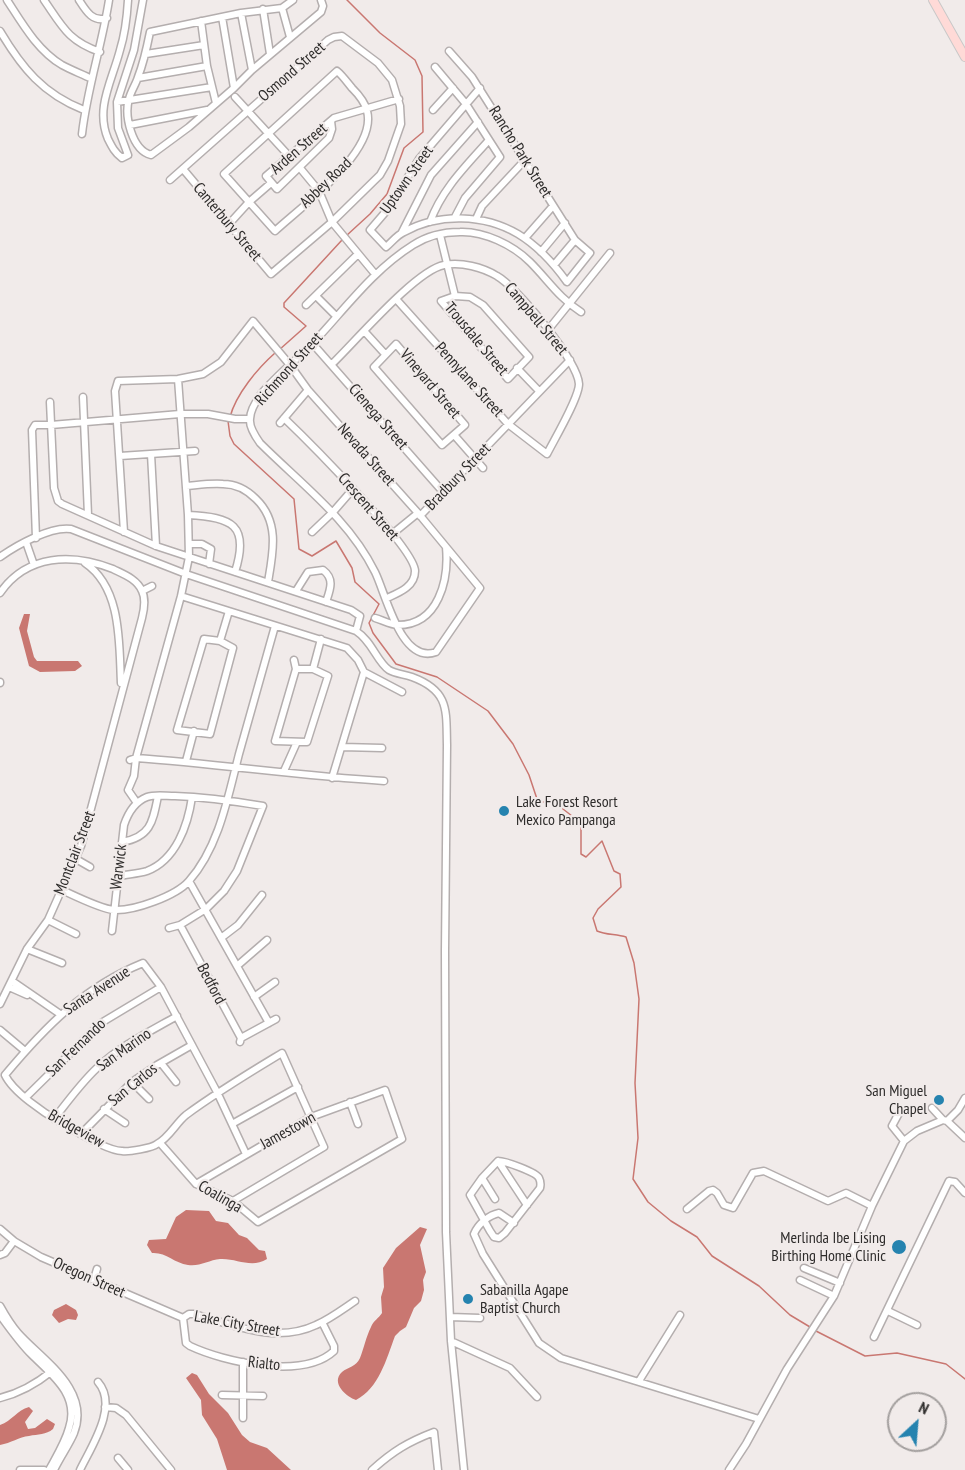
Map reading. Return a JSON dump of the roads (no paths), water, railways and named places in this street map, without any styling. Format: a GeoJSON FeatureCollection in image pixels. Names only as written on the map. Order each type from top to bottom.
{"type":"FeatureCollection","features":[{"type":"Feature","properties":{"kind":"main road"},"geometry":{"type":"LineString","coordinates":[[933,0],[965,57]]}},
{"type":"Feature","properties":{"kind":"street"},"geometry":{"type":"LineString","coordinates":[[7,0],[30,35],[46,52],[62,65],[92,79]]}},
{"type":"Feature","properties":{"kind":"street"},"geometry":{"type":"LineString","coordinates":[[44,0],[69,35],[79,43],[100,52]]}},
{"type":"Feature","properties":{"kind":"street"},"geometry":{"type":"LineString","coordinates":[[79,0],[95,20],[107,18]]}},
{"type":"Feature","properties":{"kind":"street"},"geometry":{"type":"LineString","coordinates":[[82,134],[84,110],[100,52],[110,0]]}},
{"type":"Feature","properties":{"kind":"street"},"geometry":{"type":"LineString","coordinates":[[128,0],[122,47],[104,99],[103,111],[104,129],[112,148],[122,158],[128,155],[118,128],[117,105],[134,50],[141,16]]}},
{"type":"Feature","properties":{"kind":"street"},"geometry":{"type":"LineString","coordinates":[[143,0],[140,22],[150,32]]}},
{"type":"Feature","properties":{"kind":"street"},"geometry":{"type":"LineString","coordinates":[[150,32],[241,13],[282,8],[293,0]]}},
{"type":"Feature","properties":{"kind":"street"},"geometry":{"type":"LineString","coordinates":[[150,32],[146,54],[128,103],[130,125],[136,142],[145,153],[151,155],[208,110],[321,12],[323,6],[321,0]]}},
{"type":"Feature","properties":{"kind":"street"},"geometry":{"type":"LineString","coordinates":[[282,8],[290,37]]}},
{"type":"Feature","properties":{"kind":"street"},"geometry":{"type":"LineString","coordinates":[[263,9],[270,54]]}},
{"type":"Feature","properties":{"kind":"street"},"geometry":{"type":"LineString","coordinates":[[241,13],[252,70]]}},
{"type":"Feature","properties":{"kind":"street"},"geometry":{"type":"LineString","coordinates":[[222,17],[234,88]]}},
{"type":"Feature","properties":{"kind":"street"},"geometry":{"type":"LineString","coordinates":[[201,21],[207,66],[216,103]]}},
{"type":"Feature","properties":{"kind":"street"},"geometry":{"type":"LineString","coordinates":[[0,32],[18,61],[40,84],[60,100],[84,110]]}},
{"type":"Feature","properties":{"kind":"street","name":"Osmond Street"},"geometry":{"type":"LineString","coordinates":[[170,180],[328,40],[342,36],[378,63],[392,80],[399,99],[401,124],[384,169],[332,222],[271,274]]}},
{"type":"Feature","properties":{"kind":"street"},"geometry":{"type":"LineString","coordinates":[[146,54],[204,45]]}},
{"type":"Feature","properties":{"kind":"street","name":"Rancho Park Street"},"geometry":{"type":"LineString","coordinates":[[449,51],[480,88],[575,240],[590,254],[567,282]]}},
{"type":"Feature","properties":{"kind":"street"},"geometry":{"type":"LineString","coordinates":[[138,78],[207,66]]}},
{"type":"Feature","properties":{"kind":"street"},"geometry":{"type":"LineString","coordinates":[[435,67],[466,105],[500,157],[465,198],[455,217]]}},
{"type":"Feature","properties":{"kind":"street","name":"Abbey Road"},"geometry":{"type":"LineString","coordinates":[[337,71],[359,95],[366,108],[368,124],[355,156],[275,231],[224,174],[268,132],[337,71]]}},
{"type":"Feature","properties":{"kind":"street"},"geometry":{"type":"LineString","coordinates":[[117,105],[212,87]]}},
{"type":"Feature","properties":{"kind":"street"},"geometry":{"type":"LineString","coordinates":[[434,110],[453,88]]}},
{"type":"Feature","properties":{"kind":"street","name":"Uptown Street"},"geometry":{"type":"LineString","coordinates":[[480,88],[419,159],[388,209],[370,230],[386,247],[402,232],[430,222],[455,217],[476,219],[503,227],[525,238],[554,265],[567,282]]}},
{"type":"Feature","properties":{"kind":"street"},"geometry":{"type":"LineString","coordinates":[[235,97],[288,156]]}},
{"type":"Feature","properties":{"kind":"street","name":"Arden Street"},"geometry":{"type":"LineString","coordinates":[[272,183],[266,177],[331,121],[339,116],[399,99]]}},
{"type":"Feature","properties":{"kind":"street"},"geometry":{"type":"LineString","coordinates":[[130,125],[208,110]]}},
{"type":"Feature","properties":{"kind":"street"},"geometry":{"type":"LineString","coordinates":[[229,224],[249,202],[272,183],[277,189],[300,168],[329,138],[332,129],[331,121]]}},
{"type":"Feature","properties":{"kind":"street"},"geometry":{"type":"LineString","coordinates":[[402,232],[431,176],[478,122]]}},
{"type":"Feature","properties":{"kind":"street"},"geometry":{"type":"LineString","coordinates":[[430,222],[437,202],[489,140]]}},
{"type":"Feature","properties":{"kind":"street"},"geometry":{"type":"LineString","coordinates":[[476,219],[482,206],[525,160]]}},
{"type":"Feature","properties":{"kind":"street"},"geometry":{"type":"LineString","coordinates":[[300,168],[319,191],[332,222],[375,274]]}},
{"type":"Feature","properties":{"kind":"street","name":"Canterbury Street"},"geometry":{"type":"LineString","coordinates":[[183,170],[271,274]]}},
{"type":"Feature","properties":{"kind":"street"},"geometry":{"type":"LineString","coordinates":[[525,238],[554,206]]}},
{"type":"Feature","properties":{"kind":"street"},"geometry":{"type":"LineString","coordinates":[[541,252],[565,223]]}},
{"type":"Feature","properties":{"kind":"street"},"geometry":{"type":"LineString","coordinates":[[498,241],[503,227]]}},
{"type":"Feature","properties":{"kind":"street","name":"Richmond Street"},"geometry":{"type":"LineString","coordinates":[[436,652],[426,654],[411,647],[400,635],[387,598],[367,557],[333,512],[260,443],[249,419],[253,407],[260,395],[312,343],[375,274],[392,259],[426,237],[469,232],[498,241],[528,260],[568,304],[581,312]]}},
{"type":"Feature","properties":{"kind":"street"},"geometry":{"type":"LineString","coordinates":[[440,235],[454,296],[470,297],[491,312],[529,357],[517,368],[540,392]]}},
{"type":"Feature","properties":{"kind":"street"},"geometry":{"type":"LineString","coordinates":[[554,265],[575,240]]}},
{"type":"Feature","properties":{"kind":"street"},"geometry":{"type":"LineString","coordinates":[[548,330],[610,253]]}},
{"type":"Feature","properties":{"kind":"street"},"geometry":{"type":"LineString","coordinates":[[306,305],[358,254]]}},
{"type":"Feature","properties":{"kind":"street","name":"Campbell Street"},"geometry":{"type":"LineString","coordinates":[[446,265],[465,264],[500,277],[516,292],[570,360],[579,387],[547,454]]}},
{"type":"Feature","properties":{"kind":"street"},"geometry":{"type":"LineString","coordinates":[[332,364],[396,299],[427,273],[446,265]]}},
{"type":"Feature","properties":{"kind":"street"},"geometry":{"type":"LineString","coordinates":[[316,296],[336,316]]}},
{"type":"Feature","properties":{"kind":"street","name":"Trousdale Street"},"geometry":{"type":"LineString","coordinates":[[454,296],[441,301],[508,379],[517,368]]}},
{"type":"Feature","properties":{"kind":"street","name":"Pennylane Street"},"geometry":{"type":"LineString","coordinates":[[396,299],[508,424],[547,454]]}},
{"type":"Feature","properties":{"kind":"street","name":"Nevada Street"},"geometry":{"type":"LineString","coordinates":[[178,378],[210,371],[228,353],[253,321],[308,390],[419,514],[480,588],[436,652]]}},
{"type":"Feature","properties":{"kind":"street"},"geometry":{"type":"LineString","coordinates":[[365,332],[384,354],[374,367],[442,445],[455,436],[483,468]]}},
{"type":"Feature","properties":{"kind":"street","name":"Cienega Street"},"geometry":{"type":"LineString","coordinates":[[312,343],[443,492]]}},
{"type":"Feature","properties":{"kind":"street","name":"Vineyard Street"},"geometry":{"type":"LineString","coordinates":[[384,354],[396,344],[465,425],[455,436]]}},
{"type":"Feature","properties":{"kind":"street","name":"Bradbury Street"},"geometry":{"type":"LineString","coordinates":[[391,535],[443,492],[570,360]]}},
{"type":"Feature","properties":{"kind":"street"},"geometry":{"type":"LineString","coordinates":[[124,532],[115,391],[118,381],[178,378],[189,557],[181,596],[133,759],[134,776],[128,790],[135,804],[146,797],[158,796],[227,800],[263,806],[237,871],[224,891],[206,909],[180,925],[169,928]]}},
{"type":"Feature","properties":{"kind":"street","name":"Crescent Street"},"geometry":{"type":"LineString","coordinates":[[308,390],[282,420],[353,489],[405,549],[413,564],[415,572],[407,588],[387,598]]}},
{"type":"Feature","properties":{"kind":"street"},"geometry":{"type":"LineString","coordinates":[[83,397],[88,515]]}},
{"type":"Feature","properties":{"kind":"street"},"geometry":{"type":"LineString","coordinates":[[50,402],[54,488],[58,501],[67,508],[88,515],[156,546],[296,591],[358,614],[360,619],[356,631]]}},
{"type":"Feature","properties":{"kind":"street"},"geometry":{"type":"LineString","coordinates":[[36,538],[32,430],[35,425],[180,414],[208,414],[249,419]]}},
{"type":"Feature","properties":{"kind":"street"},"geometry":{"type":"LineString","coordinates":[[120,456],[195,451]]}},
{"type":"Feature","properties":{"kind":"street"},"geometry":{"type":"LineString","coordinates":[[151,454],[156,546]]}},
{"type":"Feature","properties":{"kind":"street"},"geometry":{"type":"LineString","coordinates":[[186,486],[218,483],[232,485],[246,490],[261,503],[268,512],[273,529],[268,582]]}},
{"type":"Feature","properties":{"kind":"street"},"geometry":{"type":"LineString","coordinates":[[312,532],[353,489]]}},
{"type":"Feature","properties":{"kind":"street"},"geometry":{"type":"LineString","coordinates":[[188,515],[221,518],[232,526],[240,538],[240,556],[235,572]]}},
{"type":"Feature","properties":{"kind":"street"},"geometry":{"type":"LineString","coordinates":[[0,557],[26,542],[60,528],[71,529],[186,574],[356,631],[367,640],[387,668],[413,678],[434,690],[444,703],[446,710],[447,825],[445,1049],[447,1241],[451,1341],[464,1470]]}},
{"type":"Feature","properties":{"kind":"street"},"geometry":{"type":"LineString","coordinates":[[26,542],[34,565]]}},
{"type":"Feature","properties":{"kind":"street"},"geometry":{"type":"LineString","coordinates":[[189,544],[202,544],[212,549],[210,564]]}},
{"type":"Feature","properties":{"kind":"street"},"geometry":{"type":"LineString","coordinates":[[375,618],[396,625],[422,618],[435,604],[446,578],[446,547]]}},
{"type":"Feature","properties":{"kind":"street"},"geometry":{"type":"LineString","coordinates":[[58,549],[59,558]]}},
{"type":"Feature","properties":{"kind":"street"},"geometry":{"type":"LineString","coordinates":[[1,591],[16,575],[34,565],[59,558],[79,559],[106,567],[128,576],[142,591],[152,586]]}},
{"type":"Feature","properties":{"kind":"street","name":"Montclair Street"},"geometry":{"type":"LineString","coordinates":[[79,559],[96,573],[115,611],[121,690]]}},
{"type":"Feature","properties":{"kind":"street"},"geometry":{"type":"LineString","coordinates":[[296,591],[308,572],[323,570],[329,576],[331,584],[326,602]]}},
{"type":"Feature","properties":{"kind":"street","name":"Montclair Street"},"geometry":{"type":"LineString","coordinates":[[0,1004],[27,949],[48,920],[76,859],[99,783],[121,690],[144,609],[142,591]]}},
{"type":"Feature","properties":{"kind":"street"},"geometry":{"type":"LineString","coordinates":[[181,596],[321,639],[352,651],[364,672],[402,692]]}},
{"type":"Feature","properties":{"kind":"street"},"geometry":{"type":"LineString","coordinates":[[220,641],[229,612]]}},
{"type":"Feature","properties":{"kind":"street"},"geometry":{"type":"LineString","coordinates":[[62,890],[114,910],[166,897],[189,881],[202,864],[213,843],[275,626]]}},
{"type":"Feature","properties":{"kind":"street"},"geometry":{"type":"LineString","coordinates":[[177,730],[202,636],[220,641],[233,648]]}},
{"type":"Feature","properties":{"kind":"street"},"geometry":{"type":"LineString","coordinates":[[313,669],[321,639]]}},
{"type":"Feature","properties":{"kind":"street"},"geometry":{"type":"LineString","coordinates":[[170,735],[177,730],[194,731],[212,736],[233,648],[240,643]]}},
{"type":"Feature","properties":{"kind":"street"},"geometry":{"type":"LineString","coordinates":[[294,660],[297,669],[272,743],[297,741],[309,746],[331,674],[313,669],[297,669]]}},
{"type":"Feature","properties":{"kind":"street"},"geometry":{"type":"LineString","coordinates":[[377,677],[387,668]]}},
{"type":"Feature","properties":{"kind":"street"},"geometry":{"type":"LineString","coordinates":[[332,778],[364,672]]}},
{"type":"Feature","properties":{"kind":"street"},"geometry":{"type":"LineString","coordinates":[[186,761],[194,731]]}},
{"type":"Feature","properties":{"kind":"street"},"geometry":{"type":"LineString","coordinates":[[284,771],[297,741]]}},
{"type":"Feature","properties":{"kind":"street"},"geometry":{"type":"LineString","coordinates":[[342,747],[382,748]]}},
{"type":"Feature","properties":{"kind":"street"},"geometry":{"type":"LineString","coordinates":[[133,759],[186,761],[332,778],[384,781]]}},
{"type":"Feature","properties":{"kind":"street"},"geometry":{"type":"LineString","coordinates":[[123,842],[134,840],[144,834],[152,818],[158,796]]}},
{"type":"Feature","properties":{"kind":"street"},"geometry":{"type":"LineString","coordinates":[[118,876],[147,871],[172,852],[184,828],[192,797]]}},
{"type":"Feature","properties":{"kind":"street","name":"Warwick"},"geometry":{"type":"LineString","coordinates":[[112,931],[124,825],[135,804]]}},
{"type":"Feature","properties":{"kind":"street"},"geometry":{"type":"LineString","coordinates":[[76,859],[90,867]]}},
{"type":"Feature","properties":{"kind":"street"},"geometry":{"type":"LineString","coordinates":[[189,881],[269,1023],[276,1019]]}},
{"type":"Feature","properties":{"kind":"street"},"geometry":{"type":"LineString","coordinates":[[221,938],[238,925],[262,895]]}},
{"type":"Feature","properties":{"kind":"street"},"geometry":{"type":"LineString","coordinates":[[48,920],[76,934]]}},
{"type":"Feature","properties":{"kind":"street","name":"Bedford"},"geometry":{"type":"LineString","coordinates":[[180,925],[241,1040],[269,1023]]}},
{"type":"Feature","properties":{"kind":"street"},"geometry":{"type":"LineString","coordinates":[[237,966],[267,940]]}},
{"type":"Feature","properties":{"kind":"street"},"geometry":{"type":"LineString","coordinates":[[27,949],[62,963]]}},
{"type":"Feature","properties":{"kind":"street","name":"Santa Avenue"},"geometry":{"type":"LineString","coordinates":[[5,1076],[59,1015],[99,986],[143,963],[161,987]]}},
{"type":"Feature","properties":{"kind":"street"},"geometry":{"type":"LineString","coordinates":[[254,997],[275,982]]}},
{"type":"Feature","properties":{"kind":"street"},"geometry":{"type":"LineString","coordinates":[[10,984],[59,1015]]}},
{"type":"Feature","properties":{"kind":"street"},"geometry":{"type":"LineString","coordinates":[[161,987],[217,1092],[246,1154]]}},
{"type":"Feature","properties":{"kind":"street","name":"San Fernando"},"geometry":{"type":"LineString","coordinates":[[26,1097],[101,1023],[161,987]]}},
{"type":"Feature","properties":{"kind":"street","name":"San Marino"},"geometry":{"type":"LineString","coordinates":[[54,1119],[97,1068],[132,1041],[177,1016]]}},
{"type":"Feature","properties":{"kind":"street"},"geometry":{"type":"LineString","coordinates":[[0,1030],[25,1051]]}},
{"type":"Feature","properties":{"kind":"street","name":"San Carlos"},"geometry":{"type":"LineString","coordinates":[[81,1134],[132,1082],[192,1045]]}},
{"type":"Feature","properties":{"kind":"street"},"geometry":{"type":"LineString","coordinates":[[160,1143],[182,1119],[217,1092],[282,1053],[324,1147],[233,1201]]}},
{"type":"Feature","properties":{"kind":"street"},"geometry":{"type":"LineString","coordinates":[[160,1063],[176,1082]]}},
{"type":"Feature","properties":{"kind":"street","name":"Bridgeview"},"geometry":{"type":"LineString","coordinates":[[5,1076],[26,1097],[54,1119],[81,1134],[121,1151],[160,1143]]}},
{"type":"Feature","properties":{"kind":"street"},"geometry":{"type":"LineString","coordinates":[[132,1082],[148,1100]]}},
{"type":"Feature","properties":{"kind":"street"},"geometry":{"type":"LineString","coordinates":[[232,1124],[298,1087]]}},
{"type":"Feature","properties":{"kind":"street","name":"Jamestown"},"geometry":{"type":"LineString","coordinates":[[196,1184],[311,1117],[385,1090],[402,1138],[258,1222]]}},
{"type":"Feature","properties":{"kind":"street"},"geometry":{"type":"LineString","coordinates":[[729,1470],[787,1369],[834,1296],[872,1206],[904,1141],[917,1131],[945,1120],[958,1110],[965,1098]]}},
{"type":"Feature","properties":{"kind":"street"},"geometry":{"type":"LineString","coordinates":[[350,1102],[358,1124]]}},
{"type":"Feature","properties":{"kind":"street"},"geometry":{"type":"LineString","coordinates":[[104,1108],[124,1123]]}},
{"type":"Feature","properties":{"kind":"street"},"geometry":{"type":"LineString","coordinates":[[932,1108],[965,1137]]}},
{"type":"Feature","properties":{"kind":"street"},"geometry":{"type":"LineString","coordinates":[[904,1141],[892,1126],[899,1113],[906,1109]]}},
{"type":"Feature","properties":{"kind":"street","name":"Coalinga"},"geometry":{"type":"LineString","coordinates":[[160,1143],[196,1184],[233,1201],[258,1222]]}},
{"type":"Feature","properties":{"kind":"street"},"geometry":{"type":"LineString","coordinates":[[498,1161],[538,1175],[541,1181],[540,1188],[499,1238],[494,1237],[470,1195],[498,1161]]}},
{"type":"Feature","properties":{"kind":"street"},"geometry":{"type":"LineString","coordinates":[[498,1161],[527,1205]]}},
{"type":"Feature","properties":{"kind":"street"},"geometry":{"type":"LineString","coordinates":[[687,1209],[708,1191],[713,1190],[724,1205],[733,1208],[753,1173],[758,1171],[764,1171],[828,1201],[846,1193],[872,1206]]}},
{"type":"Feature","properties":{"kind":"street"},"geometry":{"type":"LineString","coordinates":[[482,1178],[495,1198]]}},
{"type":"Feature","properties":{"kind":"street"},"geometry":{"type":"LineString","coordinates":[[874,1337],[949,1181],[955,1182],[965,1193]]}},
{"type":"Feature","properties":{"kind":"street"},"geometry":{"type":"LineString","coordinates":[[514,1222],[499,1213],[494,1214],[484,1221],[474,1234],[483,1254],[539,1343],[561,1358],[759,1419]]}},
{"type":"Feature","properties":{"kind":"street","name":"Oregon Street"},"geometry":{"type":"LineString","coordinates":[[0,1229],[14,1241],[41,1257],[183,1318]]}},
{"type":"Feature","properties":{"kind":"street"},"geometry":{"type":"LineString","coordinates":[[0,1256],[14,1241]]}},
{"type":"Feature","properties":{"kind":"street"},"geometry":{"type":"LineString","coordinates":[[804,1268],[840,1283]]}},
{"type":"Feature","properties":{"kind":"street"},"geometry":{"type":"LineString","coordinates":[[94,1279],[97,1269]]}},
{"type":"Feature","properties":{"kind":"street"},"geometry":{"type":"LineString","coordinates":[[800,1280],[834,1296]]}},
{"type":"Feature","properties":{"kind":"street","name":"Lake City Street"},"geometry":{"type":"LineString","coordinates":[[183,1318],[194,1314],[254,1331],[278,1334],[302,1330],[322,1322],[356,1301]]}},
{"type":"Feature","properties":{"kind":"street"},"geometry":{"type":"LineString","coordinates":[[0,1306],[19,1333],[74,1396],[77,1415],[75,1431],[54,1470]]}},
{"type":"Feature","properties":{"kind":"street"},"geometry":{"type":"LineString","coordinates":[[888,1311],[917,1325]]}},
{"type":"Feature","properties":{"kind":"street"},"geometry":{"type":"LineString","coordinates":[[0,1315],[16,1337],[52,1371],[65,1388],[71,1412],[69,1429],[49,1470]]}},
{"type":"Feature","properties":{"kind":"street"},"geometry":{"type":"LineString","coordinates":[[639,1381],[680,1316]]}},
{"type":"Feature","properties":{"kind":"street"},"geometry":{"type":"LineString","coordinates":[[450,1317],[480,1318]]}},
{"type":"Feature","properties":{"kind":"street","name":"Rialto"},"geometry":{"type":"LineString","coordinates":[[183,1318],[186,1343],[190,1346],[243,1362],[280,1367],[304,1364],[334,1351],[334,1346],[322,1322]]}},
{"type":"Feature","properties":{"kind":"street"},"geometry":{"type":"LineString","coordinates":[[451,1341],[510,1368],[537,1397]]}},
{"type":"Feature","properties":{"kind":"street"},"geometry":{"type":"LineString","coordinates":[[243,1362],[243,1418]]}},
{"type":"Feature","properties":{"kind":"street"},"geometry":{"type":"LineString","coordinates":[[0,1398],[31,1387],[52,1371]]}},
{"type":"Feature","properties":{"kind":"street"},"geometry":{"type":"LineString","coordinates":[[80,1470],[100,1428],[105,1407],[103,1391],[98,1382]]}},
{"type":"Feature","properties":{"kind":"street"},"geometry":{"type":"LineString","coordinates":[[222,1395],[263,1396]]}},
{"type":"Feature","properties":{"kind":"street"},"geometry":{"type":"LineString","coordinates":[[105,1407],[116,1408],[126,1415],[171,1470]]}},
{"type":"Feature","properties":{"kind":"street"},"geometry":{"type":"LineString","coordinates":[[372,1470],[397,1448],[434,1432],[438,1470]]}},
{"type":"Feature","properties":{"kind":"street"},"geometry":{"type":"LineString","coordinates":[[118,1458],[128,1470]]}},
{"type":"Feature","properties":{"kind":"street"},"geometry":{"type":"LineString","coordinates":[[20,1470],[44,1470]]}},
{"type":"Feature","properties":{"kind":"waterway"},"geometry":{"type":"LineString","coordinates":[[346,236],[370,214],[387,194],[404,148],[423,132],[422,76],[415,60],[380,33],[347,0]]}},
{"type":"Feature","properties":{"kind":"waterway"},"geometry":{"type":"LineString","coordinates":[[279,350],[306,326],[284,307],[284,303],[342,240]]}},
{"type":"Feature","properties":{"kind":"waterway"},"geometry":{"type":"LineString","coordinates":[[230,417],[237,399],[248,382],[275,353]]}},
{"type":"Feature","properties":{"kind":"waterway"},"geometry":{"type":"LineString","coordinates":[[228,421],[230,436],[234,444],[294,499],[299,549],[312,556],[336,541],[352,568],[355,582],[379,604],[369,623],[373,633],[396,664],[437,677],[488,711],[513,744],[529,775],[538,802],[554,802],[581,823],[581,854],[586,857],[602,841],[614,871],[620,874],[621,887],[598,909],[593,918],[597,931],[626,937],[634,963],[639,999],[635,1083],[638,1138],[633,1179],[648,1202],[671,1221],[697,1237],[712,1256],[759,1286],[790,1315],[810,1327]]}},
{"type":"Feature","properties":{"kind":"waterway"},"geometry":{"type":"LineString","coordinates":[[814,1330],[865,1356],[897,1353],[946,1364],[965,1379]]}},
{"type":"Feature","properties":{"kind":"place","name":"Lake Forest Resort Mexico Pampanga"},"geometry":{"type":"Point","coordinates":[504,811]}},
{"type":"Feature","properties":{"kind":"place","name":"San Miguel Chapel"},"geometry":{"type":"Point","coordinates":[939,1100]}},
{"type":"Feature","properties":{"kind":"place","name":"Merlinda Ibe Lising Birthing Home Clinic"},"geometry":{"type":"Point","coordinates":[899,1247]}},
{"type":"Feature","properties":{"kind":"place","name":"Sabanilla Agape Baptist Church"},"geometry":{"type":"Point","coordinates":[468,1299]}}]}
